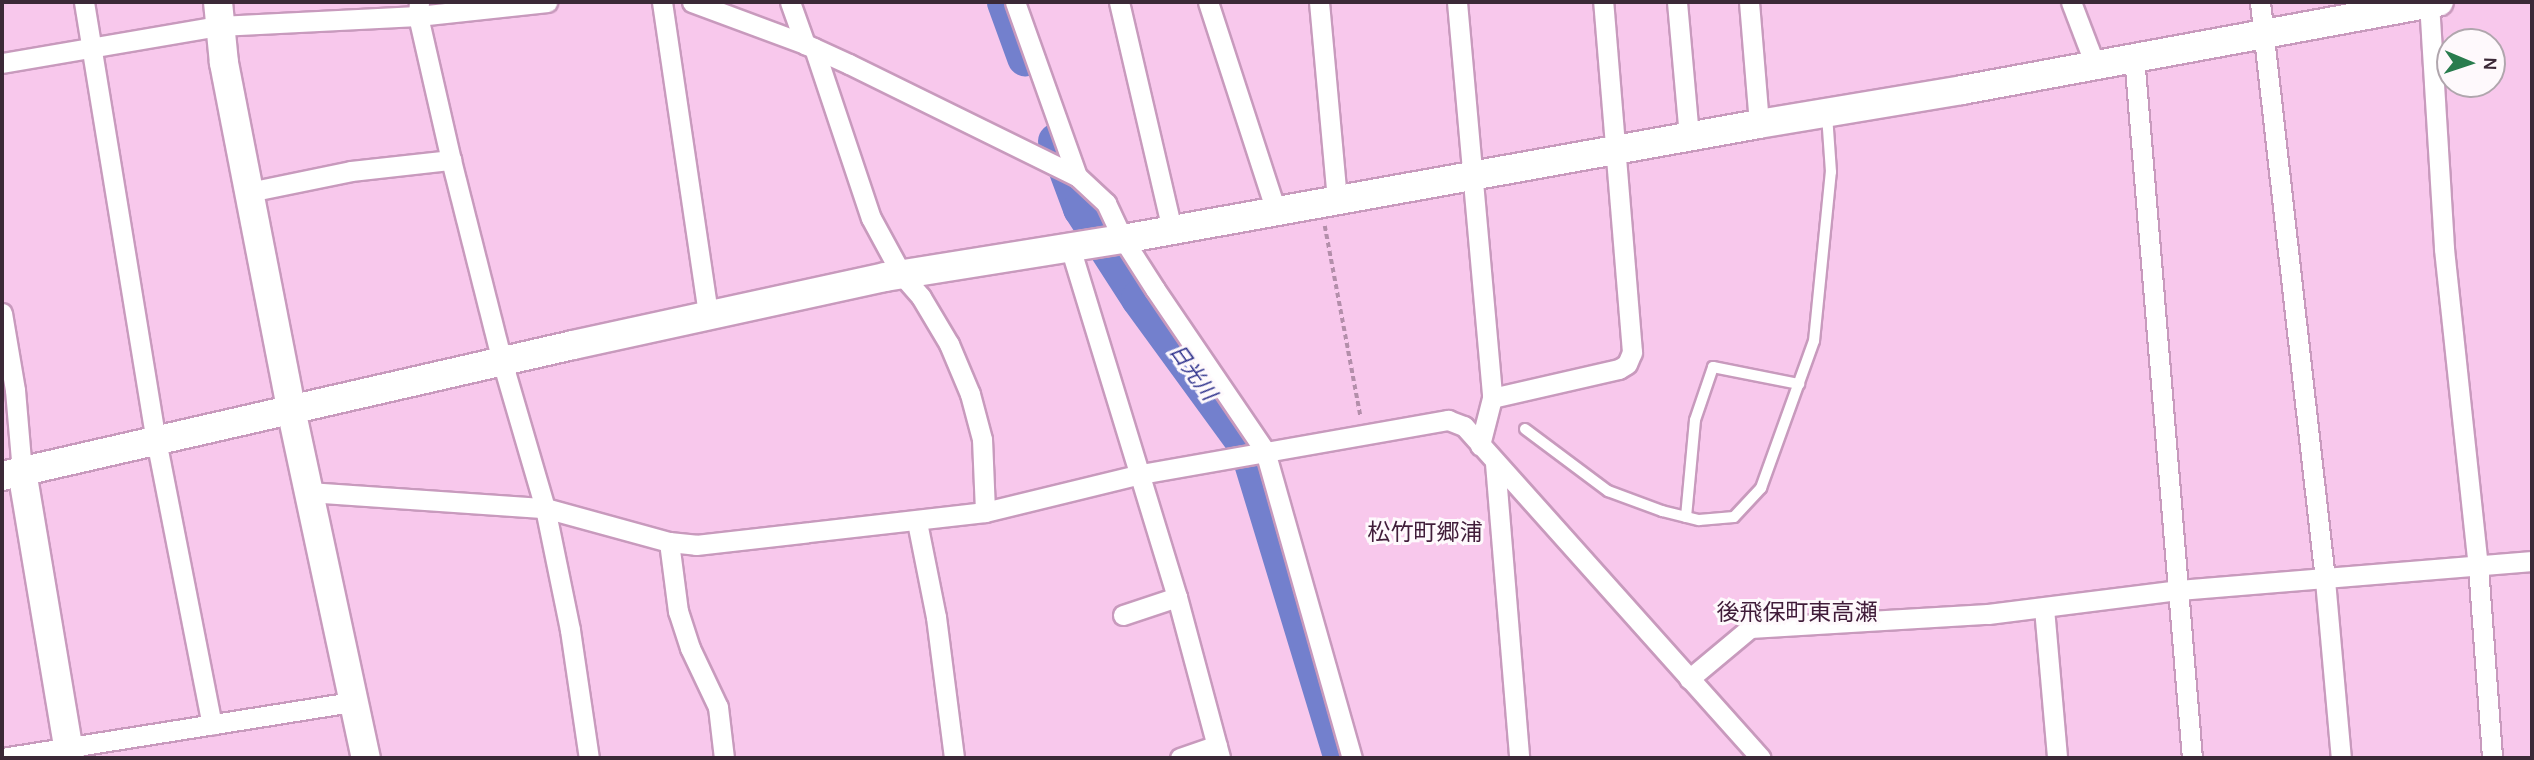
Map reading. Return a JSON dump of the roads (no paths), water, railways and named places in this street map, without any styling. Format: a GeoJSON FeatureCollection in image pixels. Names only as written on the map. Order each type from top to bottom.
{"type":"FeatureCollection","features":[{"type":"Feature","properties":{"kind":"street"},"geometry":{"type":"LineString","coordinates":[[83,2],[156,440],[212,725]]}},
{"type":"Feature","properties":{"kind":"street"},"geometry":{"type":"LineString","coordinates":[[2,63],[91,49],[218,14],[419,9],[547,2]]}},
{"type":"Feature","properties":{"kind":"street"},"geometry":{"type":"LineString","coordinates":[[662,2],[708,315]]}},
{"type":"Feature","properties":{"kind":"street"},"geometry":{"type":"LineString","coordinates":[[692,2],[810,46],[1071,174],[1106,202],[1111,241],[1256,453],[1352,758]]}},
{"type":"Feature","properties":{"kind":"street"},"geometry":{"type":"LineString","coordinates":[[790,2],[810,46],[871,218],[902,275],[921,297],[949,344],[970,394],[982,439],[985,512]]}},
{"type":"Feature","properties":{"kind":"street"},"geometry":{"type":"LineString","coordinates":[[1015,2],[1071,174]]}},
{"type":"Feature","properties":{"kind":"street"},"geometry":{"type":"LineString","coordinates":[[1118,2],[1172,230]]}},
{"type":"Feature","properties":{"kind":"street"},"geometry":{"type":"LineString","coordinates":[[1208,2],[1276,211]]}},
{"type":"Feature","properties":{"kind":"street"},"geometry":{"type":"LineString","coordinates":[[1319,2],[1329,202]]}},
{"type":"Feature","properties":{"kind":"street"},"geometry":{"type":"LineString","coordinates":[[1457,2],[1492,398],[1480,445]]}},
{"type":"Feature","properties":{"kind":"street"},"geometry":{"type":"LineString","coordinates":[[1492,398],[1619,369],[1627,364],[1632,352],[1603,2]]}},
{"type":"Feature","properties":{"kind":"street"},"geometry":{"type":"LineString","coordinates":[[1676,2],[1689,136]]}},
{"type":"Feature","properties":{"kind":"street"},"geometry":{"type":"LineString","coordinates":[[1749,2],[1759,124]]}},
{"type":"Feature","properties":{"kind":"street"},"geometry":{"type":"LineString","coordinates":[[2071,2],[2095,65]]}},
{"type":"Feature","properties":{"kind":"street"},"geometry":{"type":"LineString","coordinates":[[2260,2],[2325,580],[2341,758]]}},
{"type":"Feature","properties":{"kind":"street"},"geometry":{"type":"LineString","coordinates":[[12,473],[708,315],[902,275],[1111,241],[1689,136],[1827,114],[2263,36],[2432,2],[2444,249],[2478,566],[2492,758]]}},
{"type":"Feature","properties":{"kind":"street"},"geometry":{"type":"LineString","coordinates":[[419,9],[451,160],[502,361],[545,508],[570,630],[589,758]]}},
{"type":"Feature","properties":{"kind":"street"},"geometry":{"type":"LineString","coordinates":[[218,14],[291,408],[366,758]]}},
{"type":"Feature","properties":{"kind":"street"},"geometry":{"type":"LineString","coordinates":[[2134,57],[2192,758]]}},
{"type":"Feature","properties":{"kind":"street"},"geometry":{"type":"LineString","coordinates":[[249,192],[351,171],[451,160]]}},
{"type":"Feature","properties":{"kind":"street"},"geometry":{"type":"LineString","coordinates":[[1070,247],[1141,474],[1219,752],[1180,758]]}},
{"type":"Feature","properties":{"kind":"street"},"geometry":{"type":"LineString","coordinates":[[2,313],[23,456],[12,473],[69,753]]}},
{"type":"Feature","properties":{"kind":"street"},"geometry":{"type":"LineString","coordinates":[[308,492],[545,508],[669,542],[696,545],[917,522],[985,512],[1141,474],[1448,420],[1464,426],[1761,758]]}},
{"type":"Feature","properties":{"kind":"street"},"geometry":{"type":"LineString","coordinates":[[1495,463],[1520,758]]}},
{"type":"Feature","properties":{"kind":"street"},"geometry":{"type":"LineString","coordinates":[[917,522],[936,617],[954,758]]}},
{"type":"Feature","properties":{"kind":"street"},"geometry":{"type":"LineString","coordinates":[[669,542],[678,611],[690,648],[718,707],[724,758]]}},
{"type":"Feature","properties":{"kind":"street"},"geometry":{"type":"LineString","coordinates":[[1689,679],[1750,628],[2044,608],[2179,590],[2532,561]]}},
{"type":"Feature","properties":{"kind":"street"},"geometry":{"type":"LineString","coordinates":[[1123,615],[1177,597]]}},
{"type":"Feature","properties":{"kind":"street"},"geometry":{"type":"LineString","coordinates":[[2044,608],[2057,758]]}},
{"type":"Feature","properties":{"kind":"street"},"geometry":{"type":"LineString","coordinates":[[2,758],[69,753],[212,725],[353,702]]}},
{"type":"Feature","properties":{"kind":"lane"},"geometry":{"type":"LineString","coordinates":[[1525,429],[1608,491],[1699,520],[1734,517],[1761,488],[1814,341],[1825,253],[1831,172],[1827,114]]}},
{"type":"Feature","properties":{"kind":"lane"},"geometry":{"type":"LineString","coordinates":[[1686,517],[1695,420],[1713,367],[1800,384]]}},
{"type":"Feature","properties":{"kind":"waterway","name":"日光川"},"geometry":{"type":"LineString","coordinates":[[1005,2],[1025,57]]}},
{"type":"Feature","properties":{"kind":"waterway","name":"日光川"},"geometry":{"type":"LineString","coordinates":[[1056,141],[1081,208],[1139,298],[1247,446],[1342,758]]}},
{"type":"Feature","properties":{"kind":"district","name":"松竹町郷浦"},"geometry":{"type":"Point","coordinates":[1425,533]}},
{"type":"Feature","properties":{"kind":"district","name":"後飛保町東高瀬"},"geometry":{"type":"Point","coordinates":[1797,613]}}]}
